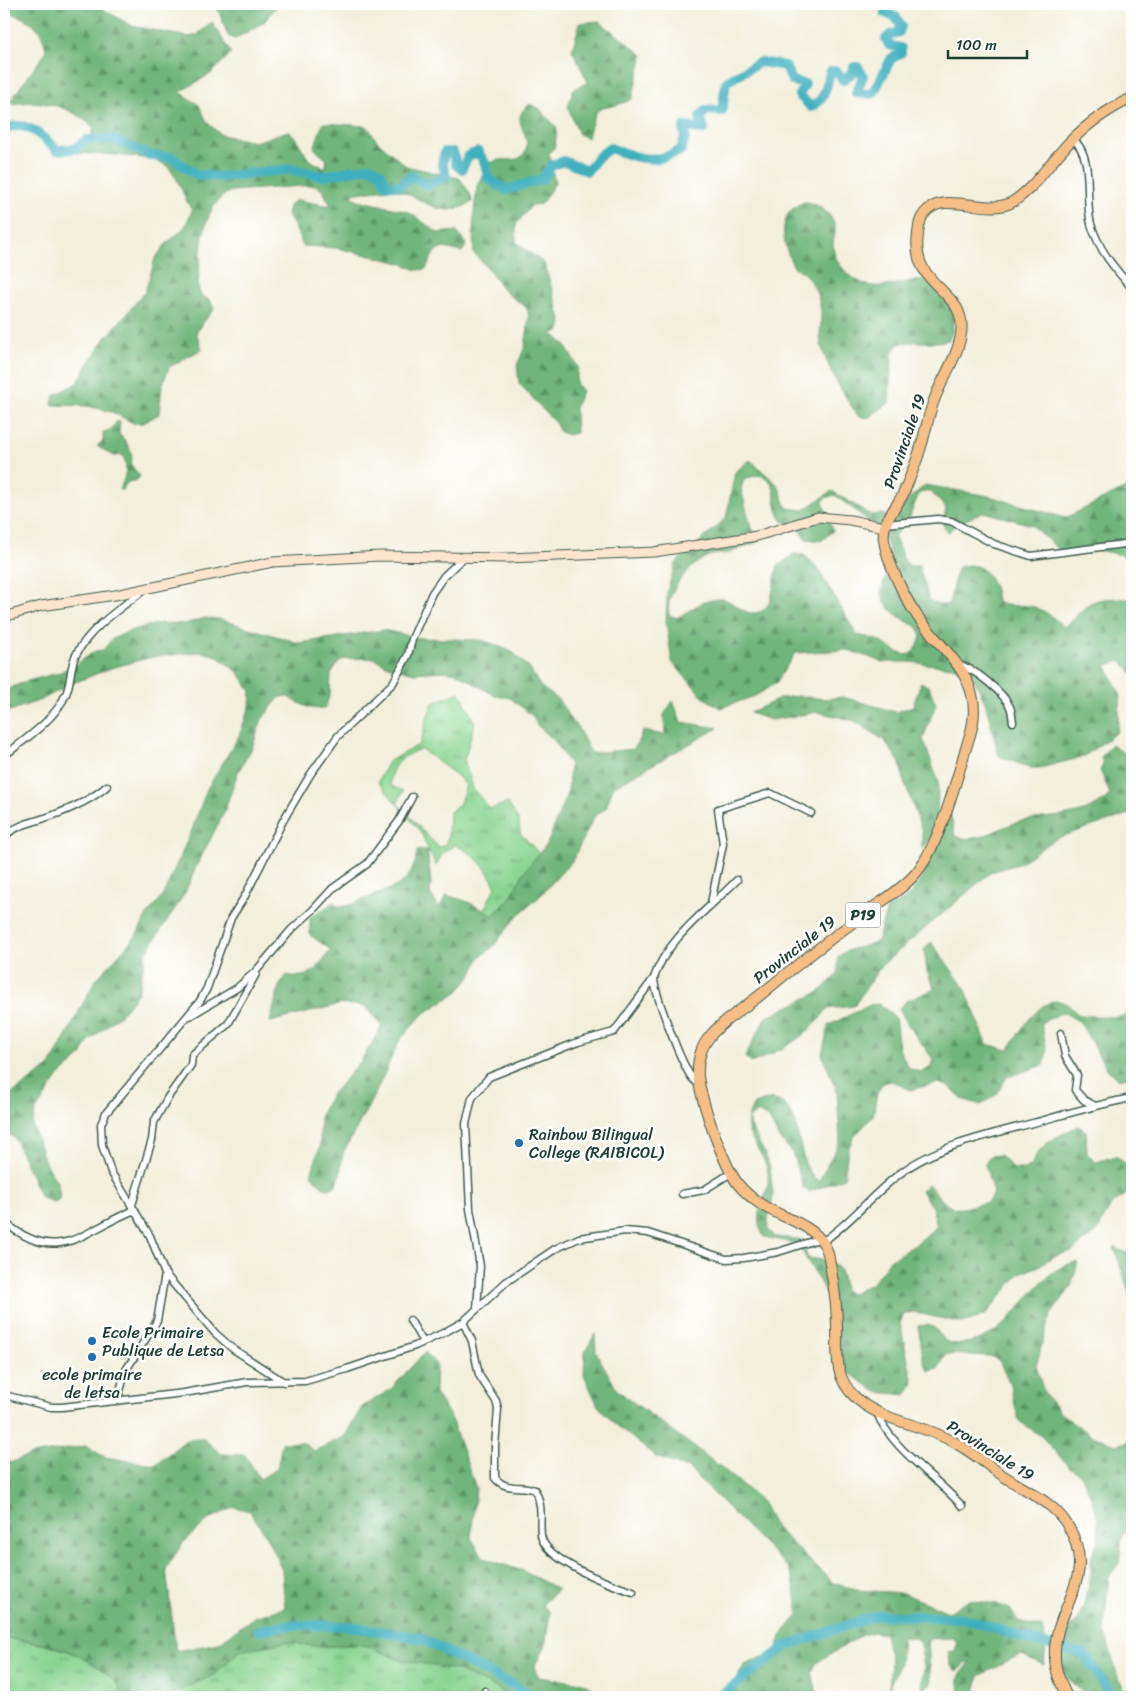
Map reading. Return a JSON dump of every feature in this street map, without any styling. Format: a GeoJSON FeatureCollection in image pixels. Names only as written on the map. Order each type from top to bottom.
{"type":"FeatureCollection","features":[{"type":"Feature","properties":{"kind":"main road","name":"Provinciale 19"},"geometry":{"type":"LineString","coordinates":[[1066,1697],[1056,1670],[1054,1650],[1079,1574],[1075,1544],[1065,1521],[1041,1499],[948,1439],[877,1411],[854,1397],[841,1378],[835,1356],[837,1331],[832,1275],[828,1255],[821,1240],[798,1223],[765,1207],[741,1188],[732,1173],[707,1110],[700,1082],[700,1055],[714,1031],[783,975],[809,958],[832,937],[910,879],[922,865],[932,847],[948,805],[973,726],[974,704],[970,686],[958,665],[912,606],[885,546],[884,526],[901,498],[920,450],[936,395],[961,337],[961,318],[957,306],[924,273],[920,265],[916,241],[921,218],[932,206],[946,202],[993,207],[1007,205],[1035,182],[1073,139],[1107,111],[1132,98]]}},
{"type":"Feature","properties":{"kind":"street"},"geometry":{"type":"LineString","coordinates":[[1073,139],[1082,152],[1092,226],[1109,263],[1132,288]]}},
{"type":"Feature","properties":{"kind":"street"},"geometry":{"type":"LineString","coordinates":[[4,617],[41,606],[146,588],[273,562],[380,556],[508,558],[654,552],[757,536],[818,517],[884,526],[938,519],[951,521],[994,544],[1031,556],[1132,543]]}},
{"type":"Feature","properties":{"kind":"street"},"geometry":{"type":"LineString","coordinates":[[284,1382],[227,1344],[165,1274],[150,1236],[111,1172],[105,1157],[101,1124],[106,1113],[119,1096],[184,1020],[207,988],[231,918],[245,896],[284,819],[310,775],[338,736],[393,683],[408,655],[412,639],[432,592],[444,576],[465,556]]}},
{"type":"Feature","properties":{"kind":"street"},"geometry":{"type":"LineString","coordinates":[[4,756],[59,706],[66,693],[71,666],[77,652],[90,636],[115,612],[146,588]]}},
{"type":"Feature","properties":{"kind":"street"},"geometry":{"type":"LineString","coordinates":[[958,665],[977,674],[1005,698],[1013,722]]}},
{"type":"Feature","properties":{"kind":"street"},"geometry":{"type":"LineString","coordinates":[[4,836],[25,823],[52,816],[87,800],[107,786]]}},
{"type":"Feature","properties":{"kind":"street"},"geometry":{"type":"LineString","coordinates":[[711,903],[723,844],[718,809],[770,793],[811,813]]}},
{"type":"Feature","properties":{"kind":"street"},"geometry":{"type":"LineString","coordinates":[[184,1020],[237,988],[256,971],[292,929],[332,889],[367,864],[399,821],[412,797]]}},
{"type":"Feature","properties":{"kind":"street"},"geometry":{"type":"LineString","coordinates":[[477,1308],[480,1266],[470,1210],[466,1124],[472,1098],[489,1077],[578,1042],[614,1032],[654,978],[671,949],[691,923],[737,880]]}},
{"type":"Feature","properties":{"kind":"street"},"geometry":{"type":"LineString","coordinates":[[4,1222],[28,1239],[56,1245],[69,1242],[134,1207],[152,1140],[154,1122],[168,1097],[191,1065],[192,1055],[228,1024],[256,971]]}},
{"type":"Feature","properties":{"kind":"street"},"geometry":{"type":"LineString","coordinates":[[654,978],[665,1018],[677,1046],[692,1078],[700,1082]]}},
{"type":"Feature","properties":{"kind":"street"},"geometry":{"type":"LineString","coordinates":[[1061,1033],[1065,1056],[1077,1075],[1075,1090],[1084,1100],[1095,1106]]}},
{"type":"Feature","properties":{"kind":"street"},"geometry":{"type":"LineString","coordinates":[[4,1395],[50,1407],[184,1393],[247,1382],[284,1382],[317,1378],[423,1342],[463,1322],[506,1282],[555,1249],[579,1238],[624,1231],[648,1232],[726,1259],[778,1252],[821,1240],[842,1229],[872,1197],[911,1165],[968,1140],[1132,1098]]}},
{"type":"Feature","properties":{"kind":"street"},"geometry":{"type":"LineString","coordinates":[[682,1194],[704,1190],[732,1173]]}},
{"type":"Feature","properties":{"kind":"street"},"geometry":{"type":"LineString","coordinates":[[117,1401],[126,1370],[156,1321],[165,1274]]}},
{"type":"Feature","properties":{"kind":"street"},"geometry":{"type":"LineString","coordinates":[[410,1320],[423,1342]]}},
{"type":"Feature","properties":{"kind":"street"},"geometry":{"type":"LineString","coordinates":[[463,1322],[472,1341],[479,1375],[496,1401],[498,1409],[494,1446],[495,1478],[500,1484],[507,1487],[535,1490],[542,1509],[541,1535],[544,1543],[562,1560],[578,1571],[633,1592]]}},
{"type":"Feature","properties":{"kind":"street"},"geometry":{"type":"LineString","coordinates":[[877,1411],[889,1436],[944,1486],[962,1506]]}},
{"type":"Feature","properties":{"kind":"street"},"geometry":{"type":"LineString","coordinates":[[479,1697],[485,1691]]}},
{"type":"Feature","properties":{"kind":"green space"},"geometry":{"type":"Polygon","coordinates":[[[4,4],[94,4],[132,26],[188,37],[197,35],[212,22],[231,53],[212,73],[180,92],[199,105],[207,122],[221,135],[255,142],[288,131],[295,137],[309,160],[325,168],[327,160],[314,148],[323,123],[367,126],[377,141],[406,166],[459,178],[470,193],[472,202],[461,208],[450,210],[432,206],[396,190],[350,195],[358,200],[409,212],[438,233],[456,231],[467,244],[462,252],[444,248],[435,251],[426,269],[417,270],[401,263],[337,248],[303,246],[287,214],[289,206],[296,200],[331,206],[323,191],[316,185],[231,191],[221,198],[213,208],[207,220],[201,247],[198,287],[201,296],[210,300],[214,309],[196,332],[202,349],[169,367],[162,386],[159,414],[143,423],[133,423],[112,412],[88,406],[52,405],[54,396],[77,383],[100,345],[145,292],[155,259],[165,245],[185,227],[192,211],[176,177],[162,163],[125,156],[77,153],[90,140],[94,128],[85,120],[65,109],[54,106],[32,103],[8,104],[46,52],[42,35],[38,29],[27,20],[4,10],[4,4]]]}},
{"type":"Feature","properties":{"kind":"green space"},"geometry":{"type":"Polygon","coordinates":[[[216,4],[277,4],[277,6],[264,22],[235,39],[228,36],[216,4]]]}},
{"type":"Feature","properties":{"kind":"green space"},"geometry":{"type":"Polygon","coordinates":[[[599,21],[643,55],[632,99],[621,104],[601,108],[594,116],[588,138],[579,134],[568,108],[573,90],[588,82],[572,50],[580,23],[599,21]]]}},
{"type":"Feature","properties":{"kind":"green space"},"geometry":{"type":"Polygon","coordinates":[[[530,104],[539,108],[557,128],[555,147],[549,153],[555,183],[541,204],[532,205],[516,224],[516,242],[544,263],[562,322],[560,331],[552,333],[564,344],[578,367],[576,384],[582,391],[575,407],[576,433],[568,435],[560,432],[556,424],[519,383],[517,365],[525,347],[529,318],[527,308],[505,292],[488,268],[474,254],[473,219],[480,180],[491,163],[500,160],[514,160],[525,152],[527,145],[520,116],[523,110],[530,104]]]}},
{"type":"Feature","properties":{"kind":"green space"},"geometry":{"type":"Polygon","coordinates":[[[805,202],[820,207],[831,218],[835,230],[834,251],[841,266],[852,277],[873,286],[891,285],[923,279],[948,296],[953,324],[949,340],[898,344],[892,352],[889,403],[868,418],[858,416],[832,373],[821,345],[821,314],[814,286],[805,275],[794,267],[786,249],[784,239],[785,221],[795,206],[805,202]]]}},
{"type":"Feature","properties":{"kind":"green space"},"geometry":{"type":"Polygon","coordinates":[[[117,421],[120,422],[119,434],[131,452],[131,465],[140,476],[137,480],[128,482],[121,491],[119,489],[125,472],[125,463],[122,455],[114,456],[97,446],[103,441],[103,432],[111,430],[117,421]]]}},
{"type":"Feature","properties":{"kind":"green space"},"geometry":{"type":"Polygon","coordinates":[[[750,460],[778,485],[787,508],[804,510],[832,491],[871,515],[881,514],[889,517],[925,485],[989,496],[1065,518],[1132,485],[1132,557],[1097,550],[1062,553],[1032,525],[983,512],[955,525],[948,533],[943,525],[946,508],[930,491],[919,493],[909,519],[894,536],[904,560],[910,566],[919,566],[929,600],[939,605],[949,604],[957,568],[966,565],[974,565],[986,572],[996,593],[997,602],[1005,605],[1029,606],[1039,609],[1064,627],[1090,603],[1108,599],[1132,599],[1132,674],[1122,661],[1106,665],[1121,696],[1117,732],[1083,757],[1040,768],[1029,768],[999,756],[985,702],[969,669],[909,662],[883,662],[848,650],[795,653],[776,683],[755,696],[720,708],[703,697],[672,662],[666,622],[667,591],[676,563],[726,518],[735,472],[750,460]],[[758,475],[744,479],[741,489],[749,520],[758,542],[729,553],[709,556],[699,561],[685,574],[674,590],[670,598],[669,615],[677,618],[703,602],[722,598],[740,609],[751,613],[759,612],[765,608],[772,596],[778,566],[794,554],[804,555],[816,566],[857,635],[877,640],[902,654],[912,653],[921,637],[919,628],[891,610],[883,597],[882,590],[891,560],[890,552],[881,534],[867,520],[835,495],[825,498],[823,502],[833,531],[821,541],[806,539],[794,526],[782,520],[773,487],[765,477],[758,475]]]}},
{"type":"Feature","properties":{"kind":"green space"},"geometry":{"type":"Polygon","coordinates":[[[205,618],[219,619],[299,643],[383,630],[420,638],[481,640],[494,644],[514,653],[530,669],[540,686],[559,700],[572,722],[577,726],[591,753],[634,749],[643,731],[665,735],[664,715],[673,701],[681,722],[718,728],[613,787],[606,808],[594,817],[572,861],[539,897],[518,915],[492,948],[480,957],[470,978],[457,992],[422,1015],[399,1041],[376,1092],[343,1153],[339,1180],[335,1186],[329,1189],[322,1186],[311,1175],[320,1146],[320,1117],[330,1096],[361,1061],[382,1026],[365,1006],[342,1004],[270,1022],[279,986],[287,975],[302,976],[308,974],[317,967],[331,950],[310,935],[310,918],[334,902],[337,906],[350,905],[396,886],[408,877],[415,861],[417,850],[428,850],[431,882],[430,893],[439,908],[446,895],[466,901],[493,915],[509,900],[524,872],[548,842],[568,790],[570,765],[554,740],[537,725],[533,716],[510,698],[495,696],[457,673],[443,671],[414,673],[386,665],[374,658],[345,659],[339,662],[331,674],[330,694],[325,708],[310,708],[286,696],[279,698],[262,719],[252,748],[238,772],[224,813],[196,867],[185,893],[146,953],[138,993],[121,1014],[89,1041],[80,1057],[59,1076],[36,1110],[32,1124],[46,1165],[58,1183],[60,1198],[55,1202],[41,1198],[14,1137],[4,1132],[4,1097],[19,1089],[50,1066],[95,981],[136,936],[147,915],[162,897],[191,832],[207,789],[239,736],[250,706],[251,691],[238,672],[215,655],[201,652],[152,657],[111,668],[71,684],[41,700],[4,713],[4,691],[24,682],[58,673],[77,664],[95,651],[103,650],[112,639],[132,630],[161,623],[184,624],[205,618]]]}},
{"type":"Feature","properties":{"kind":"green space"},"geometry":{"type":"Polygon","coordinates":[[[921,682],[929,687],[936,704],[923,739],[938,781],[937,831],[922,849],[922,831],[904,781],[900,763],[885,741],[855,721],[818,712],[771,720],[749,713],[781,698],[798,696],[825,699],[843,697],[896,712],[913,706],[921,682]]]}},
{"type":"Feature","properties":{"kind":"green space"},"geometry":{"type":"Polygon","coordinates":[[[460,692],[475,723],[464,760],[474,790],[490,809],[508,803],[519,822],[520,833],[539,853],[513,894],[493,915],[483,910],[496,887],[480,862],[455,845],[442,854],[436,866],[420,831],[378,782],[388,762],[420,744],[433,703],[460,692]],[[421,749],[408,754],[398,762],[392,773],[391,786],[403,791],[397,804],[439,847],[445,845],[448,837],[449,813],[460,803],[466,786],[458,776],[421,749]]]}},
{"type":"Feature","properties":{"kind":"green space"},"geometry":{"type":"Polygon","coordinates":[[[1112,744],[1132,760],[1132,813],[1057,838],[1018,864],[991,872],[881,966],[854,1006],[827,1009],[812,1027],[794,1042],[751,1063],[745,1057],[765,1018],[819,992],[838,974],[838,957],[842,953],[877,941],[887,909],[909,896],[924,875],[949,807],[955,836],[964,838],[981,837],[1022,821],[1081,812],[1101,802],[1110,794],[1100,770],[1103,765],[1101,757],[1112,744]]]}},
{"type":"Feature","properties":{"kind":"green space"},"geometry":{"type":"Polygon","coordinates":[[[931,942],[965,988],[987,1044],[1008,1050],[1033,1015],[1049,1003],[1058,1001],[1067,1004],[1079,1015],[1118,1017],[1132,1013],[1132,1076],[1117,1079],[1106,1068],[1080,1022],[1063,1012],[1041,1023],[1047,1050],[1044,1065],[1007,1077],[997,1094],[981,1105],[962,1099],[948,1086],[938,1083],[910,1090],[892,1081],[883,1083],[877,1093],[873,1116],[853,1138],[848,1150],[844,1178],[809,1192],[803,1187],[792,1152],[779,1139],[769,1118],[757,1112],[749,1119],[767,1159],[771,1173],[773,1196],[768,1230],[776,1237],[800,1239],[808,1258],[825,1260],[835,1265],[841,1274],[844,1290],[851,1294],[873,1283],[890,1260],[915,1245],[937,1226],[932,1207],[921,1191],[928,1184],[943,1201],[954,1208],[988,1202],[993,1193],[985,1164],[990,1156],[1000,1155],[1014,1169],[1024,1169],[1032,1165],[1039,1151],[1050,1141],[1078,1126],[1086,1131],[1087,1154],[1096,1162],[1116,1156],[1132,1169],[1132,1194],[1126,1194],[1111,1205],[1097,1232],[1072,1251],[1054,1256],[1037,1267],[1020,1273],[986,1314],[962,1323],[913,1312],[904,1314],[900,1323],[913,1383],[906,1395],[876,1392],[837,1364],[836,1320],[826,1293],[802,1251],[793,1243],[764,1237],[760,1227],[759,1211],[768,1183],[768,1174],[761,1155],[749,1133],[748,1125],[749,1115],[754,1104],[773,1100],[783,1104],[790,1112],[795,1123],[805,1163],[811,1174],[819,1181],[840,1141],[837,1092],[822,1054],[829,1025],[870,1005],[880,1004],[895,1017],[899,1049],[909,1068],[920,1072],[930,1068],[933,1059],[909,1027],[899,1008],[906,1001],[935,989],[927,972],[924,950],[931,942]]]}},
{"type":"Feature","properties":{"kind":"green space"},"geometry":{"type":"Polygon","coordinates":[[[1114,1247],[1132,1256],[1132,1301],[1114,1247]]]}},
{"type":"Feature","properties":{"kind":"green space"},"geometry":{"type":"Polygon","coordinates":[[[1078,1262],[1071,1287],[1050,1316],[1036,1366],[1044,1392],[1060,1413],[1091,1435],[1117,1445],[1132,1440],[1132,1518],[1122,1537],[1119,1563],[1109,1577],[1104,1630],[1119,1681],[1130,1697],[1090,1697],[1066,1677],[1060,1664],[1061,1634],[1077,1622],[1091,1576],[1091,1558],[1099,1540],[1097,1512],[1082,1476],[1067,1465],[1041,1436],[1019,1421],[1010,1385],[999,1360],[990,1356],[946,1354],[938,1369],[929,1371],[924,1363],[918,1326],[929,1325],[949,1343],[979,1340],[996,1331],[1007,1321],[1051,1274],[1064,1266],[1078,1262]]]}},
{"type":"Feature","properties":{"kind":"green space"},"geometry":{"type":"Polygon","coordinates":[[[595,1334],[596,1352],[617,1390],[721,1467],[760,1500],[775,1527],[833,1583],[856,1590],[903,1593],[948,1612],[970,1600],[997,1604],[1010,1609],[1018,1621],[1042,1628],[1046,1642],[1044,1665],[1022,1655],[979,1676],[974,1697],[961,1697],[959,1677],[971,1663],[966,1663],[956,1672],[951,1666],[948,1652],[955,1651],[957,1644],[954,1638],[928,1639],[931,1683],[922,1690],[924,1666],[919,1639],[902,1637],[900,1662],[889,1688],[891,1661],[885,1634],[873,1632],[862,1635],[816,1663],[812,1673],[818,1697],[695,1697],[731,1687],[745,1665],[776,1651],[782,1634],[799,1614],[793,1579],[788,1568],[688,1468],[656,1457],[614,1423],[598,1406],[584,1375],[585,1352],[595,1334]]]}},
{"type":"Feature","properties":{"kind":"green space"},"geometry":{"type":"Polygon","coordinates":[[[425,1352],[436,1364],[435,1393],[450,1416],[476,1488],[471,1538],[484,1558],[523,1571],[558,1589],[542,1605],[550,1612],[545,1647],[534,1667],[538,1677],[583,1683],[609,1697],[511,1697],[497,1688],[456,1670],[398,1659],[368,1646],[356,1644],[321,1647],[286,1642],[240,1651],[212,1676],[165,1697],[116,1697],[121,1689],[119,1686],[114,1680],[87,1660],[53,1646],[4,1638],[4,1465],[31,1455],[85,1446],[105,1457],[155,1465],[186,1440],[203,1438],[221,1454],[245,1455],[260,1479],[277,1469],[282,1443],[302,1442],[314,1451],[344,1437],[362,1407],[391,1389],[425,1352]],[[234,1507],[208,1520],[182,1544],[166,1569],[176,1651],[219,1643],[254,1617],[285,1608],[282,1570],[265,1534],[250,1511],[234,1507]]]}},
{"type":"Feature","properties":{"kind":"green space"},"geometry":{"type":"Polygon","coordinates":[[[4,1638],[53,1647],[84,1658],[110,1676],[121,1689],[116,1697],[4,1697],[4,1638]]]}},
{"type":"Feature","properties":{"kind":"green space"},"geometry":{"type":"Polygon","coordinates":[[[286,1642],[321,1647],[356,1644],[368,1646],[398,1659],[456,1670],[497,1688],[511,1697],[165,1697],[212,1676],[240,1651],[286,1642]]]}},
{"type":"Feature","properties":{"kind":"waterway"},"geometry":{"type":"LineString","coordinates":[[4,130],[19,126],[26,127],[33,130],[57,150],[75,149],[86,140],[112,139],[152,156],[171,157],[197,175],[222,177],[290,169],[323,176],[370,167],[381,173],[387,185],[401,185],[411,176],[428,185],[446,176],[442,163],[445,152],[453,152],[456,165],[462,169],[468,156],[478,152],[485,163],[488,178],[506,190],[542,179],[552,165],[564,161],[587,171],[598,157],[610,148],[629,155],[654,159],[672,155],[681,150],[685,137],[684,127],[704,129],[700,117],[706,110],[722,111],[726,82],[760,62],[785,66],[792,81],[805,84],[799,95],[811,107],[823,97],[830,72],[836,71],[843,80],[853,72],[854,67],[858,67],[863,76],[856,93],[873,94],[891,59],[901,53],[901,48],[889,45],[886,39],[890,35],[899,32],[901,26],[896,17],[885,13],[886,4]]}},
{"type":"Feature","properties":{"kind":"waterway"},"geometry":{"type":"LineString","coordinates":[[719,1697],[786,1646],[878,1615],[963,1618],[1027,1639],[1084,1654],[1113,1697]]}},
{"type":"Feature","properties":{"kind":"waterway"},"geometry":{"type":"LineString","coordinates":[[258,1630],[291,1625],[348,1626],[420,1638],[530,1694],[545,1697]]}},
{"type":"Feature","properties":{"kind":"place","name":"Rainbow Bilingual College (RAIBICOL)"},"geometry":{"type":"Point","coordinates":[519,1143]}},
{"type":"Feature","properties":{"kind":"place","name":"Ecole Primaire Publique de Letsa"},"geometry":{"type":"Point","coordinates":[92,1341]}},
{"type":"Feature","properties":{"kind":"place","name":"ecole primaire de letsa"},"geometry":{"type":"Point","coordinates":[92,1357]}}]}
